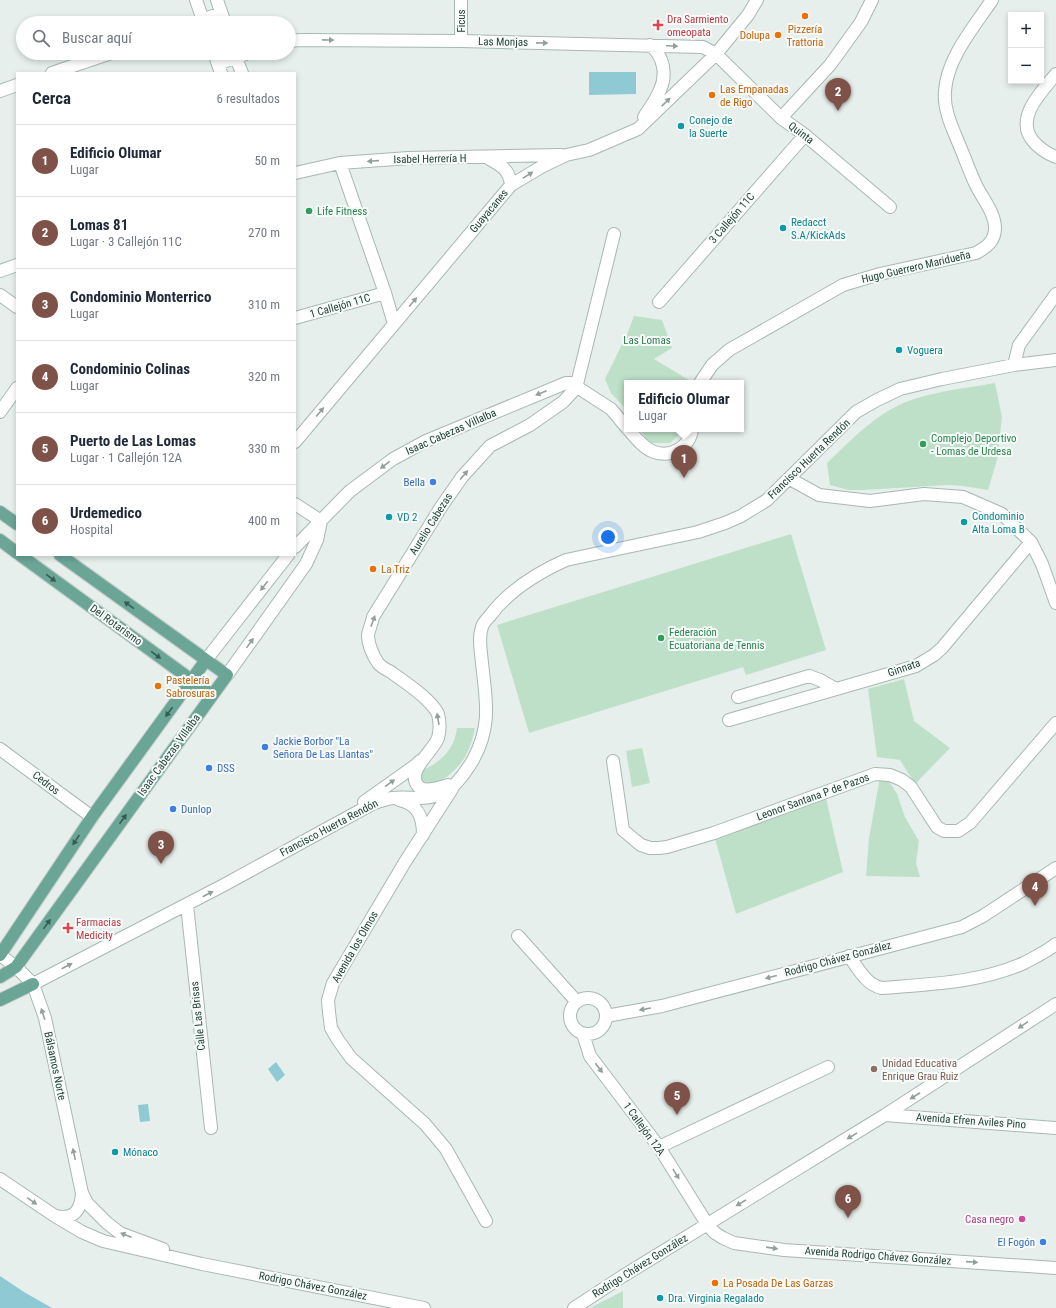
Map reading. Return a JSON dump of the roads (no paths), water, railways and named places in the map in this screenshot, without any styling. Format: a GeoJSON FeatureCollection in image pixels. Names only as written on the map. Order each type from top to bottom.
{"type":"FeatureCollection","features":[{"type":"Feature","properties":{"kind":"main road"},"geometry":{"type":"LineString","coordinates":[[0,512],[16,523]]}},
{"type":"Feature","properties":{"kind":"main road"},"geometry":{"type":"LineString","coordinates":[[0,540],[16,552]]}},
{"type":"Feature","properties":{"kind":"main road","name":"Del Rotarismo"},"geometry":{"type":"LineString","coordinates":[[21,556],[212,695]]}},
{"type":"Feature","properties":{"kind":"main road"},"geometry":{"type":"LineString","coordinates":[[61,556],[227,675]]}},
{"type":"Feature","properties":{"kind":"main road"},"geometry":{"type":"LineString","coordinates":[[0,955],[92,817],[206,660]]}},
{"type":"Feature","properties":{"kind":"main road","name":"Isaac Cabezas Villalba"},"geometry":{"type":"LineString","coordinates":[[0,977],[16,967],[227,675]]}},
{"type":"Feature","properties":{"kind":"main road"},"geometry":{"type":"LineString","coordinates":[[0,1000],[32,984]]}},
{"type":"Feature","properties":{"kind":"street"},"geometry":{"type":"LineString","coordinates":[[196,0],[199,16]]}},
{"type":"Feature","properties":{"kind":"street"},"geometry":{"type":"LineString","coordinates":[[217,0],[222,16]]}},
{"type":"Feature","properties":{"kind":"street","name":"Ficus"},"geometry":{"type":"LineString","coordinates":[[461,0],[461,41]]}},
{"type":"Feature","properties":{"kind":"street","name":"Guayacanes"},"geometry":{"type":"LineString","coordinates":[[296,441],[511,185],[543,166],[566,155],[589,150],[638,129],[716,54],[748,14],[757,0]]}},
{"type":"Feature","properties":{"kind":"street"},"geometry":{"type":"LineString","coordinates":[[781,118],[830,65],[861,22],[872,0]]}},
{"type":"Feature","properties":{"kind":"street","name":"Hugo Guerrero Maridueña"},"geometry":{"type":"LineString","coordinates":[[702,380],[712,365],[729,350],[843,285],[880,274],[976,252],[990,244],[994,237],[994,222],[991,213],[975,183],[949,117],[945,105],[944,92],[947,76],[953,60],[992,0]]}},
{"type":"Feature","properties":{"kind":"street","name":"Las Monjas"},"geometry":{"type":"LineString","coordinates":[[296,40],[461,41],[650,45],[703,47],[716,54]]}},
{"type":"Feature","properties":{"kind":"street"},"geometry":{"type":"LineString","coordinates":[[638,129],[660,90],[664,76],[663,64],[660,57],[656,50],[650,45]]}},
{"type":"Feature","properties":{"kind":"street","name":"Quinta"},"geometry":{"type":"LineString","coordinates":[[716,54],[781,118],[805,135],[890,207]]}},
{"type":"Feature","properties":{"kind":"street"},"geometry":{"type":"LineString","coordinates":[[55,72],[90,60]]}},
{"type":"Feature","properties":{"kind":"street"},"geometry":{"type":"LineString","coordinates":[[237,60],[242,72]]}},
{"type":"Feature","properties":{"kind":"street"},"geometry":{"type":"LineString","coordinates":[[1056,74],[1035,100],[1028,114],[1026,126],[1028,135],[1037,146],[1056,158]]}},
{"type":"Feature","properties":{"kind":"street"},"geometry":{"type":"LineString","coordinates":[[0,91],[16,85]]}},
{"type":"Feature","properties":{"kind":"street","name":"3 Callejón 11C"},"geometry":{"type":"LineString","coordinates":[[659,302],[805,135]]}},
{"type":"Feature","properties":{"kind":"street","name":"Isabel Herrería H"},"geometry":{"type":"LineString","coordinates":[[296,173],[340,163],[409,158],[566,155]]}},
{"type":"Feature","properties":{"kind":"street"},"geometry":{"type":"LineString","coordinates":[[486,157],[504,168],[510,176],[511,185]]}},
{"type":"Feature","properties":{"kind":"street"},"geometry":{"type":"LineString","coordinates":[[340,163],[385,293],[394,324]]}},
{"type":"Feature","properties":{"kind":"street","name":"Aurelio Cabezas"},"geometry":{"type":"LineString","coordinates":[[457,781],[441,787],[426,790],[422,789],[415,783],[414,777],[418,769],[438,739],[440,722],[432,705],[379,664],[370,649],[368,636],[373,618],[441,507],[462,476],[490,446],[530,424],[563,402],[576,388],[614,234]]}},
{"type":"Feature","properties":{"kind":"street"},"geometry":{"type":"LineString","coordinates":[[0,271],[16,265]]}},
{"type":"Feature","properties":{"kind":"street","name":"1 Callejón 11C"},"geometry":{"type":"LineString","coordinates":[[296,318],[385,293]]}},
{"type":"Feature","properties":{"kind":"street"},"geometry":{"type":"LineString","coordinates":[[1014,366],[1019,345],[1056,294]]}},
{"type":"Feature","properties":{"kind":"street"},"geometry":{"type":"LineString","coordinates":[[0,295],[16,306]]}},
{"type":"Feature","properties":{"kind":"street","name":"Francisco Huerta Rendón"},"geometry":{"type":"LineString","coordinates":[[32,984],[186,905],[374,803],[390,798],[430,798],[447,791],[468,769],[479,749],[484,735],[487,707],[480,635],[482,625],[496,606],[514,591],[547,568],[566,560],[698,532],[741,516],[767,500],[790,479],[856,412],[900,389],[942,379],[1056,360]]}},
{"type":"Feature","properties":{"kind":"street","name":"Isaac Cabezas Villalba"},"geometry":{"type":"LineString","coordinates":[[296,546],[350,491],[393,459],[426,441],[566,383],[571,383],[576,388]]}},
{"type":"Feature","properties":{"kind":"street"},"geometry":{"type":"LineString","coordinates":[[576,388],[611,409],[624,424]]}},
{"type":"Feature","properties":{"kind":"street"},"geometry":{"type":"LineString","coordinates":[[0,412],[16,389]]}},
{"type":"Feature","properties":{"kind":"street"},"geometry":{"type":"LineString","coordinates":[[632,432],[643,445],[654,452],[664,454],[674,452],[682,448],[692,432]]}},
{"type":"Feature","properties":{"kind":"street"},"geometry":{"type":"LineString","coordinates":[[790,479],[819,495],[870,501],[924,494],[963,497],[1002,514],[1031,542],[1042,564],[1056,603]]}},
{"type":"Feature","properties":{"kind":"street"},"geometry":{"type":"LineString","coordinates":[[296,505],[321,521]]}},
{"type":"Feature","properties":{"kind":"street","name":"Isaac Cabezas Villalba"},"geometry":{"type":"LineString","coordinates":[[227,675],[306,564],[317,540],[321,521]]}},
{"type":"Feature","properties":{"kind":"street","name":"Ginnata"},"geometry":{"type":"LineString","coordinates":[[729,720],[916,666],[934,655],[942,648],[1031,542]]}},
{"type":"Feature","properties":{"kind":"street"},"geometry":{"type":"LineString","coordinates":[[206,660],[287,556]]}},
{"type":"Feature","properties":{"kind":"street"},"geometry":{"type":"LineString","coordinates":[[738,697],[809,676],[836,689]]}},
{"type":"Feature","properties":{"kind":"street","name":"Leonor Santana P de Pazos"},"geometry":{"type":"LineString","coordinates":[[613,761],[623,830],[636,841],[650,848],[667,848],[714,833],[876,774],[890,775],[911,786],[937,827],[944,831],[958,831],[970,824],[1056,723]]}},
{"type":"Feature","properties":{"kind":"street","name":"Cedros"},"geometry":{"type":"LineString","coordinates":[[0,748],[92,817]]}},
{"type":"Feature","properties":{"kind":"street"},"geometry":{"type":"LineString","coordinates":[[336,823],[416,765],[427,754]]}},
{"type":"Feature","properties":{"kind":"street","name":"Avenida los Olmos"},"geometry":{"type":"LineString","coordinates":[[457,781],[405,862],[333,983],[328,1000],[331,1028],[351,1058],[425,1124],[446,1150],[486,1221]]}},
{"type":"Feature","properties":{"kind":"street"},"geometry":{"type":"LineString","coordinates":[[390,798],[411,803],[418,810],[422,820],[423,835]]}},
{"type":"Feature","properties":{"kind":"street","name":"Rodrigo Chávez González"},"geometry":{"type":"LineString","coordinates":[[606,1016],[662,1006],[962,927],[983,916],[1056,868]]}},
{"type":"Feature","properties":{"kind":"street","name":"Calle Las Brisas"},"geometry":{"type":"LineString","coordinates":[[186,905],[211,1128]]}},
{"type":"Feature","properties":{"kind":"street"},"geometry":{"type":"LineString","coordinates":[[518,936],[577,1002]]}},
{"type":"Feature","properties":{"kind":"street"},"geometry":{"type":"LineString","coordinates":[[849,956],[866,979],[873,985],[882,988],[945,984],[984,977],[1022,963],[1043,953],[1056,944]]}},
{"type":"Feature","properties":{"kind":"street","name":"Bálsamos Norte"},"geometry":{"type":"LineString","coordinates":[[0,955],[16,967],[32,984],[45,1018],[82,1193]]}},
{"type":"Feature","properties":{"kind":"street"},"geometry":{"type":"LineString","coordinates":[[582,999],[593,999],[603,1005],[606,1016],[605,1023],[601,1029],[596,1033],[590,1034],[583,1034],[577,1031],[572,1026],[570,1020],[570,1013],[573,1006],[582,999]]}},
{"type":"Feature","properties":{"kind":"street","name":"Rodrigo Chávez González"},"geometry":{"type":"LineString","coordinates":[[574,1308],[623,1276],[885,1115],[1056,1004]]}},
{"type":"Feature","properties":{"kind":"street","name":"1 Callejón 12A"},"geometry":{"type":"LineString","coordinates":[[583,1034],[590,1056],[659,1147],[707,1224]]}},
{"type":"Feature","properties":{"kind":"street"},"geometry":{"type":"LineString","coordinates":[[659,1147],[828,1067]]}},
{"type":"Feature","properties":{"kind":"street","name":"Avenida Efren Aviles Pino"},"geometry":{"type":"LineString","coordinates":[[885,1115],[1056,1128]]}},
{"type":"Feature","properties":{"kind":"street","name":"Rodrigo Chávez González"},"geometry":{"type":"LineString","coordinates":[[0,1179],[55,1216],[82,1232],[103,1241],[202,1264],[424,1308]]}},
{"type":"Feature","properties":{"kind":"street"},"geometry":{"type":"LineString","coordinates":[[55,1216],[64,1218],[71,1216],[77,1211],[80,1205],[82,1193]]}},
{"type":"Feature","properties":{"kind":"street","name":"Rodrigo Chávez González"},"geometry":{"type":"LineString","coordinates":[[82,1193],[87,1203],[107,1223],[120,1233],[202,1264]]}},
{"type":"Feature","properties":{"kind":"street","name":"Avenida Rodrigo Chávez González"},"geometry":{"type":"LineString","coordinates":[[707,1224],[718,1236],[734,1243],[784,1250],[1056,1268]]}},
{"type":"Feature","properties":{"kind":"water"},"geometry":{"type":"Polygon","coordinates":[[[589,72],[636,72],[636,94],[589,95],[589,72]]]}},
{"type":"Feature","properties":{"kind":"water"},"geometry":{"type":"Polygon","coordinates":[[[276,1062],[285,1075],[277,1082],[268,1069],[276,1062]]]}},
{"type":"Feature","properties":{"kind":"water"},"geometry":{"type":"Polygon","coordinates":[[[148,1104],[150,1121],[140,1122],[138,1105],[148,1104]]]}},
{"type":"Feature","properties":{"kind":"water"},"geometry":{"type":"Polygon","coordinates":[[[0,1276],[24,1292],[52,1308],[0,1308],[0,1276]]]}},
{"type":"Feature","properties":{"kind":"place","name":"Pizzería Trattoria"},"geometry":{"type":"Point","coordinates":[805,16]}},
{"type":"Feature","properties":{"kind":"place","name":"Dra Sarmiento omeopata"},"geometry":{"type":"Point","coordinates":[658,25]}},
{"type":"Feature","properties":{"kind":"place","name":"Dolupa"},"geometry":{"type":"Point","coordinates":[778,35]}},
{"type":"Feature","properties":{"kind":"place","name":"Las Empanadas de Rigo"},"geometry":{"type":"Point","coordinates":[712,95]}},
{"type":"Feature","properties":{"kind":"place","name":"Lomas 81"},"geometry":{"type":"Point","coordinates":[838,111]}},
{"type":"Feature","properties":{"kind":"place","name":"Conejo de la Suerte"},"geometry":{"type":"Point","coordinates":[681,126]}},
{"type":"Feature","properties":{"kind":"place","name":"Life Fitness"},"geometry":{"type":"Point","coordinates":[309,211]}},
{"type":"Feature","properties":{"kind":"place","name":"Redacct S.A/KickAds"},"geometry":{"type":"Point","coordinates":[783,228]}},
{"type":"Feature","properties":{"kind":"place","name":"Voguera"},"geometry":{"type":"Point","coordinates":[899,350]}},
{"type":"Feature","properties":{"kind":"place","name":"Complejo Deportivo - Lomas de Urdesa"},"geometry":{"type":"Point","coordinates":[923,444]}},
{"type":"Feature","properties":{"kind":"place","name":"Edificio Olumar"},"geometry":{"type":"Point","coordinates":[684,478]}},
{"type":"Feature","properties":{"kind":"place","name":"Bella"},"geometry":{"type":"Point","coordinates":[433,482]}},
{"type":"Feature","properties":{"kind":"place","name":"VD 2"},"geometry":{"type":"Point","coordinates":[389,517]}},
{"type":"Feature","properties":{"kind":"place","name":"Condominio Alta Loma B"},"geometry":{"type":"Point","coordinates":[964,522]}},
{"type":"Feature","properties":{"kind":"place","name":"La Triz"},"geometry":{"type":"Point","coordinates":[373,569]}},
{"type":"Feature","properties":{"kind":"place","name":"Federación Ecuatoriana de Tennis"},"geometry":{"type":"Point","coordinates":[661,638]}},
{"type":"Feature","properties":{"kind":"place","name":"Pastelería Sabrosuras"},"geometry":{"type":"Point","coordinates":[158,686]}},
{"type":"Feature","properties":{"kind":"place","name":"Jackie Borbor \"La Señora De Las Llantas\""},"geometry":{"type":"Point","coordinates":[265,747]}},
{"type":"Feature","properties":{"kind":"place","name":"DSS"},"geometry":{"type":"Point","coordinates":[209,768]}},
{"type":"Feature","properties":{"kind":"place","name":"Dunlop"},"geometry":{"type":"Point","coordinates":[173,809]}},
{"type":"Feature","properties":{"kind":"place","name":"Condominio Monterrico"},"geometry":{"type":"Point","coordinates":[161,864]}},
{"type":"Feature","properties":{"kind":"place","name":"Condominio Colinas"},"geometry":{"type":"Point","coordinates":[1035,906]}},
{"type":"Feature","properties":{"kind":"place","name":"Farmacias Medicity"},"geometry":{"type":"Point","coordinates":[68,928]}},
{"type":"Feature","properties":{"kind":"place","name":"Unidad Educativa Enrique Grau Ruiz"},"geometry":{"type":"Point","coordinates":[874,1069]}},
{"type":"Feature","properties":{"kind":"place","name":"Puerto de Las Lomas"},"geometry":{"type":"Point","coordinates":[677,1115]}},
{"type":"Feature","properties":{"kind":"place","name":"Mónaco"},"geometry":{"type":"Point","coordinates":[115,1152]}},
{"type":"Feature","properties":{"kind":"place","name":"Urdemedico"},"geometry":{"type":"Point","coordinates":[848,1218]}},
{"type":"Feature","properties":{"kind":"place","name":"Casa negro"},"geometry":{"type":"Point","coordinates":[1022,1219]}},
{"type":"Feature","properties":{"kind":"place","name":"El Fogón"},"geometry":{"type":"Point","coordinates":[1043,1242]}},
{"type":"Feature","properties":{"kind":"place","name":"La Posada De Las Garzas"},"geometry":{"type":"Point","coordinates":[715,1283]}},
{"type":"Feature","properties":{"kind":"place","name":"Dra. Virginia Regalado"},"geometry":{"type":"Point","coordinates":[660,1298]}},
{"type":"Feature","properties":{"kind":"park label","name":"Las Lomas"},"geometry":{"type":"Point","coordinates":[647,340]}}]}
